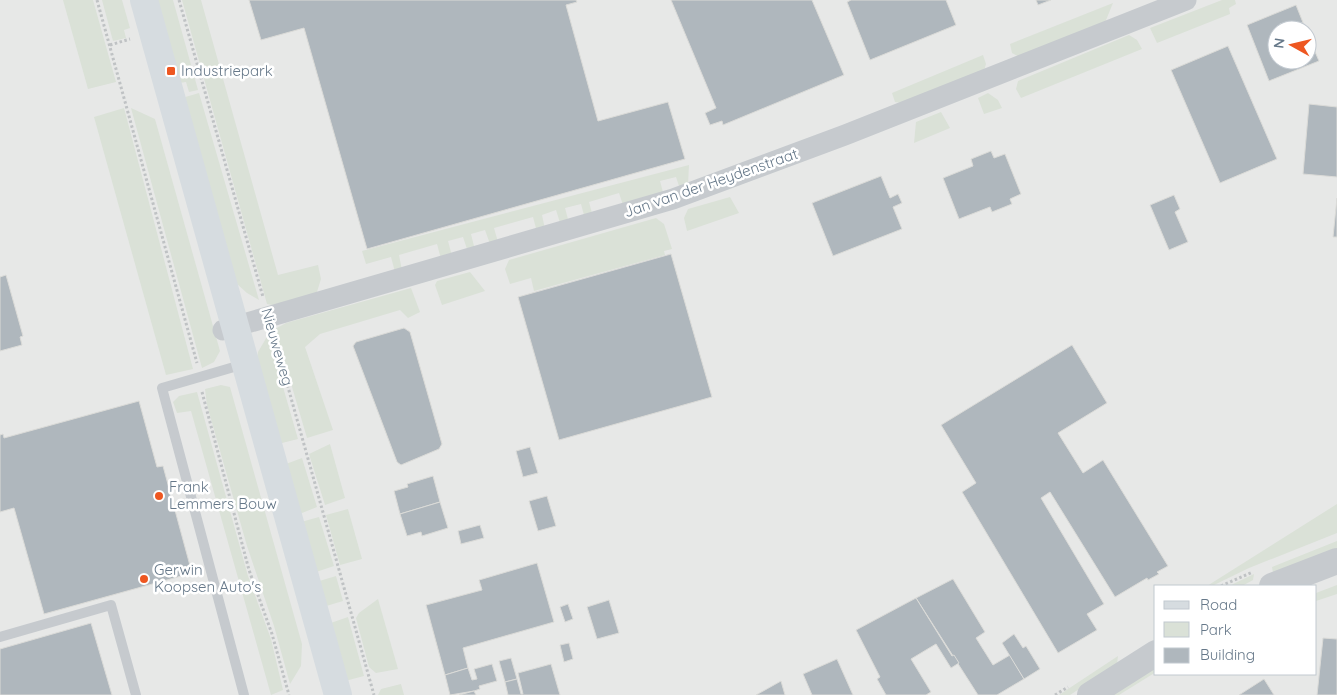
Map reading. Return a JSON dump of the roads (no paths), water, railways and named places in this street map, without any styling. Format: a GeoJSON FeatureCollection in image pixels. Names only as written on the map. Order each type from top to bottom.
{"type":"FeatureCollection","features":[{"type":"Feature","properties":{"kind":"main road"},"geometry":{"type":"LineString","coordinates":[[129,0],[229,328],[234,367],[332,694]]}},
{"type":"Feature","properties":{"kind":"main road"},"geometry":{"type":"LineString","coordinates":[[144,0],[229,328],[332,694]]}},
{"type":"Feature","properties":{"kind":"street","name":"Jan van der Heydenstraat"},"geometry":{"type":"LineString","coordinates":[[229,328],[673,199],[845,136],[1186,0]]}},
{"type":"Feature","properties":{"kind":"street"},"geometry":{"type":"LineString","coordinates":[[1275,585],[1337,561]]}},
{"type":"Feature","properties":{"kind":"street"},"geometry":{"type":"LineString","coordinates":[[1090,695],[1154,654]]}},
{"type":"Feature","properties":{"kind":"lane"},"geometry":{"type":"LineString","coordinates":[[234,367],[162,388],[244,695]]}},
{"type":"Feature","properties":{"kind":"lane"},"geometry":{"type":"LineString","coordinates":[[0,637],[110,605],[136,695]]}},
{"type":"Feature","properties":{"kind":"place","name":"Industriepark"},"geometry":{"type":"Point","coordinates":[171,71]}},
{"type":"Feature","properties":{"kind":"place","name":"Frank Lemmers Bouw"},"geometry":{"type":"Point","coordinates":[159,496]}},
{"type":"Feature","properties":{"kind":"place","name":"Gerwin Koopsen Auto's"},"geometry":{"type":"Point","coordinates":[144,579]}}]}
